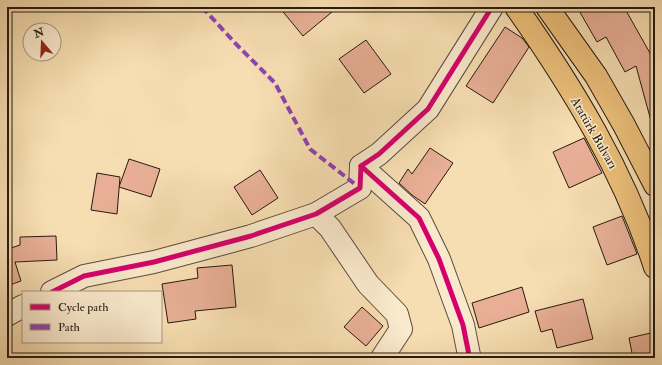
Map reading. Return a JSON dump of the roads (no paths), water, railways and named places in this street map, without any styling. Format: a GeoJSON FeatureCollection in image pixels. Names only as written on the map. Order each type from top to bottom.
{"type":"FeatureCollection","features":[{"type":"Feature","properties":{"kind":"highway","name":"Atatürk Bulvarı"},"geometry":{"type":"LineString","coordinates":[[516,7],[592,124],[634,209],[655,267]]}},
{"type":"Feature","properties":{"kind":"highway"},"geometry":{"type":"LineString","coordinates":[[547,7],[596,76],[624,125],[655,185]]}},
{"type":"Feature","properties":{"kind":"street"},"geometry":{"type":"LineString","coordinates":[[361,166],[379,154],[428,109],[492,7]]}},
{"type":"Feature","properties":{"kind":"street"},"geometry":{"type":"LineString","coordinates":[[54,291],[84,276],[154,262],[251,236],[316,214],[354,193],[360,188],[361,166]]}},
{"type":"Feature","properties":{"kind":"street"},"geometry":{"type":"LineString","coordinates":[[361,166],[419,218],[439,259],[463,325],[469,355],[468,358]]}},
{"type":"Feature","properties":{"kind":"street"},"geometry":{"type":"LineString","coordinates":[[316,214],[330,228],[368,284],[397,314],[401,329],[382,358]]}},
{"type":"Feature","properties":{"kind":"street"},"geometry":{"type":"LineString","coordinates":[[7,315],[22,307]]}}]}
